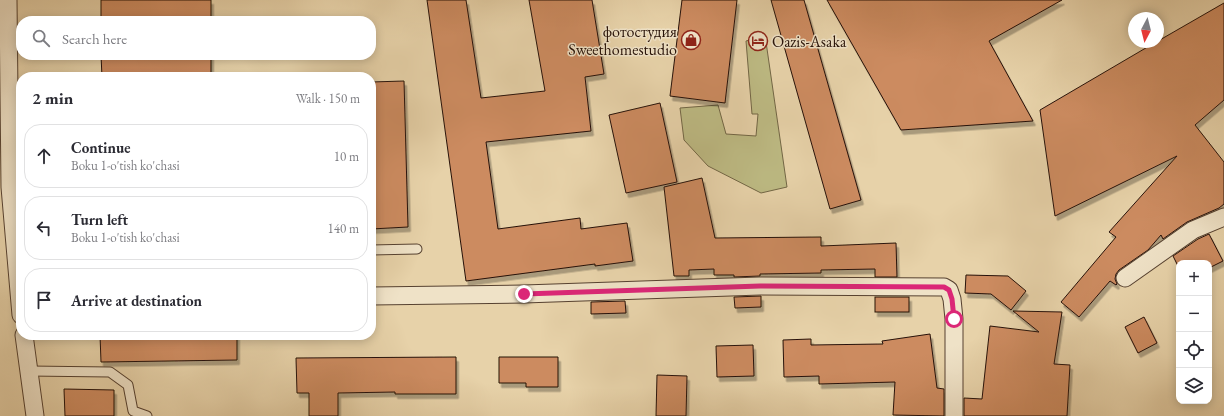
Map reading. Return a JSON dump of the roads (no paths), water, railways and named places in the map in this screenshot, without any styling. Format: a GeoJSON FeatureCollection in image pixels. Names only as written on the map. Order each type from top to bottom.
{"type":"FeatureCollection","features":[{"type":"Feature","properties":{"kind":"street"},"geometry":{"type":"LineString","coordinates":[[8,0],[10,180],[16,228]]}},
{"type":"Feature","properties":{"kind":"street"},"geometry":{"type":"LineString","coordinates":[[1125,278],[1193,230],[1224,217]]}},
{"type":"Feature","properties":{"kind":"street"},"geometry":{"type":"LineString","coordinates":[[376,296],[524,294],[760,286],[944,287],[949,290],[952,299],[954,319],[954,416]]}},
{"type":"Feature","properties":{"kind":"street"},"geometry":{"type":"LineString","coordinates":[[25,340],[35,416]]}},
{"type":"Feature","properties":{"kind":"lane"},"geometry":{"type":"LineString","coordinates":[[376,250],[417,249]]}},
{"type":"Feature","properties":{"kind":"lane"},"geometry":{"type":"LineString","coordinates":[[29,371],[110,372],[128,385],[133,411],[148,416]]}},
{"type":"Feature","properties":{"kind":"place","name":"фотостудия Sweethomestudio"},"geometry":{"type":"Point","coordinates":[691,40]}},
{"type":"Feature","properties":{"kind":"place","name":"Oazis-Asaka"},"geometry":{"type":"Point","coordinates":[758,41]}}]}
